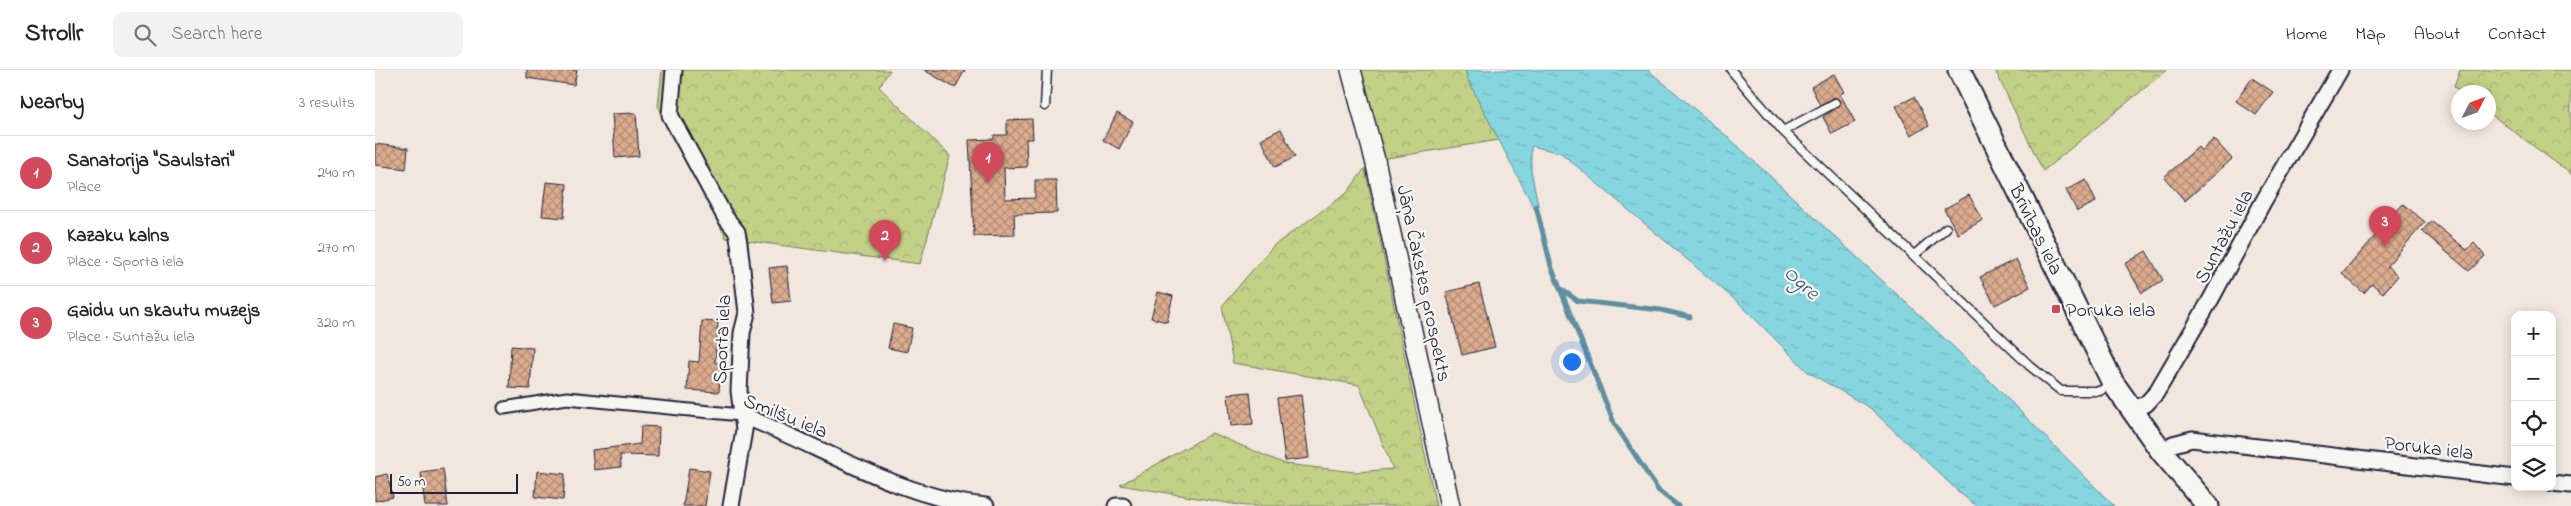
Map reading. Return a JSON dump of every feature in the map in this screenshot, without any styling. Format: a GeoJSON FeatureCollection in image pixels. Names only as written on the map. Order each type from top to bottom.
{"type":"FeatureCollection","features":[{"type":"Feature","properties":{"kind":"main road","name":"Brīvības iela"},"geometry":{"type":"LineString","coordinates":[[1959,70],[2113,383],[2162,452],[2208,506]]}},
{"type":"Feature","properties":{"kind":"street","name":"Sporta iela"},"geometry":{"type":"LineString","coordinates":[[674,70],[670,115],[725,217],[737,232],[747,313],[742,332],[739,391],[744,430],[731,506]]}},
{"type":"Feature","properties":{"kind":"street","name":"Jāņa Čakstes prospekts"},"geometry":{"type":"LineString","coordinates":[[1351,70],[1377,168],[1450,506]]}},
{"type":"Feature","properties":{"kind":"street","name":"Suntažu iela"},"geometry":{"type":"LineString","coordinates":[[2131,410],[2146,404],[2156,393],[2211,299],[2263,202],[2340,70]]}},
{"type":"Feature","properties":{"kind":"street","name":"Smilšu iela"},"geometry":{"type":"LineString","coordinates":[[503,408],[567,398],[741,415],[930,501],[986,506]]}},
{"type":"Feature","properties":{"kind":"street","name":"Poruka iela"},"geometry":{"type":"LineString","coordinates":[[2162,452],[2173,444],[2192,439],[2511,478]]}},
{"type":"Feature","properties":{"kind":"street"},"geometry":{"type":"LineString","coordinates":[[2556,483],[2571,485]]}},
{"type":"Feature","properties":{"kind":"street"},"geometry":{"type":"LineString","coordinates":[[1116,506],[1123,506]]}},
{"type":"Feature","properties":{"kind":"lane"},"geometry":{"type":"LineString","coordinates":[[1045,106],[1047,70]]}},
{"type":"Feature","properties":{"kind":"lane"},"geometry":{"type":"LineString","coordinates":[[1731,70],[1783,132],[2030,366],[2061,391],[2100,391],[2113,383]]}},
{"type":"Feature","properties":{"kind":"lane"},"geometry":{"type":"LineString","coordinates":[[1783,132],[1835,103]]}},
{"type":"Feature","properties":{"kind":"lane"},"geometry":{"type":"LineString","coordinates":[[1913,256],[1946,228]]}},
{"type":"Feature","properties":{"kind":"green space"},"geometry":{"type":"Polygon","coordinates":[[[662,70],[890,70],[879,87],[950,156],[920,264],[726,238],[658,106],[662,70]]]}},
{"type":"Feature","properties":{"kind":"green space"},"geometry":{"type":"Polygon","coordinates":[[[1351,70],[1466,70],[1468,80],[1499,140],[1375,160],[1351,70]]]}},
{"type":"Feature","properties":{"kind":"green space"},"geometry":{"type":"Polygon","coordinates":[[[1995,70],[2167,70],[2043,171],[1995,70]]]}},
{"type":"Feature","properties":{"kind":"green space"},"geometry":{"type":"Polygon","coordinates":[[[2460,70],[2571,70],[2571,174],[2496,118],[2496,85],[2455,85],[2460,70]]]}},
{"type":"Feature","properties":{"kind":"green space"},"geometry":{"type":"Polygon","coordinates":[[[1365,168],[1436,506],[1245,506],[1120,485],[1212,433],[1285,464],[1355,472],[1393,469],[1359,385],[1233,363],[1222,306],[1273,246],[1347,193],[1365,168]]]}},
{"type":"Feature","properties":{"kind":"water","name":"Ogre"},"geometry":{"type":"Polygon","coordinates":[[[1466,70],[1648,70],[1729,138],[1989,380],[2114,506],[1977,506],[1961,494],[1870,408],[1808,372],[1740,304],[1561,153],[1531,146],[1531,170],[1539,210],[1536,212],[1468,80],[1466,70]]]}},
{"type":"Feature","properties":{"kind":"building"},"geometry":{"type":"Polygon","coordinates":[[[527,70],[577,70],[574,85],[527,78],[527,70]]]}},
{"type":"Feature","properties":{"kind":"building"},"geometry":{"type":"Polygon","coordinates":[[[924,70],[965,70],[955,88],[924,70]]]}},
{"type":"Feature","properties":{"kind":"building"},"geometry":{"type":"Polygon","coordinates":[[[1834,74],[1844,92],[1840,94],[1855,122],[1832,134],[1823,117],[1839,106],[1840,101],[1835,97],[1820,105],[1811,87],[1834,74]]]}},
{"type":"Feature","properties":{"kind":"building"},"geometry":{"type":"Polygon","coordinates":[[[2252,78],[2273,92],[2256,115],[2236,101],[2252,78]]]}},
{"type":"Feature","properties":{"kind":"building"},"geometry":{"type":"Polygon","coordinates":[[[1914,97],[1929,126],[1911,135],[1896,106],[1914,97]]]}},
{"type":"Feature","properties":{"kind":"building"},"geometry":{"type":"Polygon","coordinates":[[[636,113],[639,156],[615,158],[612,114],[636,113]]]}},
{"type":"Feature","properties":{"kind":"building"},"geometry":{"type":"Polygon","coordinates":[[[1117,113],[1133,122],[1119,149],[1103,140],[1117,113]]]}},
{"type":"Feature","properties":{"kind":"building"},"geometry":{"type":"Polygon","coordinates":[[[1032,119],[1033,139],[1026,139],[1027,167],[1004,168],[1005,199],[1035,198],[1035,180],[1056,180],[1057,213],[1014,214],[1015,235],[974,236],[969,140],[994,139],[994,135],[1007,135],[1007,120],[1032,119]]]}},
{"type":"Feature","properties":{"kind":"building"},"geometry":{"type":"Polygon","coordinates":[[[1281,129],[1295,157],[1275,167],[1261,139],[1281,129]]]}},
{"type":"Feature","properties":{"kind":"building"},"geometry":{"type":"Polygon","coordinates":[[[2214,139],[2232,159],[2185,201],[2164,177],[2198,147],[2201,151],[2214,139]]]}},
{"type":"Feature","properties":{"kind":"building"},"geometry":{"type":"Polygon","coordinates":[[[375,144],[408,148],[406,169],[375,165],[375,144]]]}},
{"type":"Feature","properties":{"kind":"building"},"geometry":{"type":"Polygon","coordinates":[[[2086,180],[2096,202],[2077,211],[2066,190],[2086,180]]]}},
{"type":"Feature","properties":{"kind":"building"},"geometry":{"type":"Polygon","coordinates":[[[546,182],[567,184],[564,218],[542,216],[546,182]]]}},
{"type":"Feature","properties":{"kind":"building"},"geometry":{"type":"Polygon","coordinates":[[[1969,195],[1983,220],[1958,234],[1944,209],[1969,195]]]}},
{"type":"Feature","properties":{"kind":"building"},"geometry":{"type":"Polygon","coordinates":[[[2403,204],[2425,222],[2387,266],[2398,276],[2383,293],[2372,284],[2364,293],[2342,274],[2403,204]]]}},
{"type":"Feature","properties":{"kind":"building"},"geometry":{"type":"Polygon","coordinates":[[[2431,221],[2467,250],[2474,243],[2485,256],[2469,271],[2422,231],[2431,221]]]}},
{"type":"Feature","properties":{"kind":"building"},"geometry":{"type":"Polygon","coordinates":[[[2146,251],[2163,280],[2142,293],[2125,264],[2146,251]]]}},
{"type":"Feature","properties":{"kind":"building"},"geometry":{"type":"Polygon","coordinates":[[[2016,259],[2030,287],[1995,305],[1980,277],[2016,259]]]}},
{"type":"Feature","properties":{"kind":"building"},"geometry":{"type":"Polygon","coordinates":[[[787,266],[791,301],[773,303],[769,268],[787,266]]]}},
{"type":"Feature","properties":{"kind":"building"},"geometry":{"type":"Polygon","coordinates":[[[1479,284],[1495,347],[1462,355],[1446,292],[1479,284]]]}},
{"type":"Feature","properties":{"kind":"building"},"geometry":{"type":"Polygon","coordinates":[[[1158,292],[1173,296],[1167,322],[1151,318],[1158,292]]]}},
{"type":"Feature","properties":{"kind":"building"},"geometry":{"type":"Polygon","coordinates":[[[702,321],[718,322],[715,363],[721,363],[719,392],[687,390],[689,361],[699,362],[702,321]]]}},
{"type":"Feature","properties":{"kind":"building"},"geometry":{"type":"Polygon","coordinates":[[[893,324],[912,328],[907,352],[888,348],[893,324]]]}},
{"type":"Feature","properties":{"kind":"building"},"geometry":{"type":"Polygon","coordinates":[[[511,346],[533,348],[530,389],[509,388],[511,346]]]}},
{"type":"Feature","properties":{"kind":"building"},"geometry":{"type":"Polygon","coordinates":[[[1250,392],[1253,424],[1231,426],[1228,394],[1250,392]]]}},
{"type":"Feature","properties":{"kind":"building"},"geometry":{"type":"Polygon","coordinates":[[[1301,395],[1309,458],[1285,461],[1277,398],[1301,395]]]}},
{"type":"Feature","properties":{"kind":"building"},"geometry":{"type":"Polygon","coordinates":[[[641,426],[659,427],[658,456],[620,455],[621,467],[594,470],[592,450],[640,444],[641,426]]]}},
{"type":"Feature","properties":{"kind":"building"},"geometry":{"type":"Polygon","coordinates":[[[689,468],[710,471],[705,506],[683,506],[689,468]]]}},
{"type":"Feature","properties":{"kind":"building"},"geometry":{"type":"Polygon","coordinates":[[[443,469],[448,506],[425,506],[421,472],[443,469]]]}},
{"type":"Feature","properties":{"kind":"building"},"geometry":{"type":"Polygon","coordinates":[[[537,471],[565,474],[563,500],[535,497],[537,471]]]}},
{"type":"Feature","properties":{"kind":"building"},"geometry":{"type":"Polygon","coordinates":[[[387,474],[393,497],[375,501],[375,477],[387,474]]]}},
{"type":"Feature","properties":{"kind":"waterway"},"geometry":{"type":"LineString","coordinates":[[1536,206],[1551,266],[1614,423],[1658,490],[1678,506]]}},
{"type":"Feature","properties":{"kind":"waterway"},"geometry":{"type":"LineString","coordinates":[[1561,289],[1578,301],[1661,310],[1690,317]]}},
{"type":"Feature","properties":{"kind":"place","name":"Sanatorija \"Saulstari\""},"geometry":{"type":"Point","coordinates":[988,183]}},
{"type":"Feature","properties":{"kind":"place","name":"Gaidu un skautu muzejs"},"geometry":{"type":"Point","coordinates":[2385,247]}},
{"type":"Feature","properties":{"kind":"place","name":"Kazaku kalns"},"geometry":{"type":"Point","coordinates":[885,261]}},
{"type":"Feature","properties":{"kind":"place","name":"Poruka iela"},"geometry":{"type":"Point","coordinates":[2056,309]}}]}
